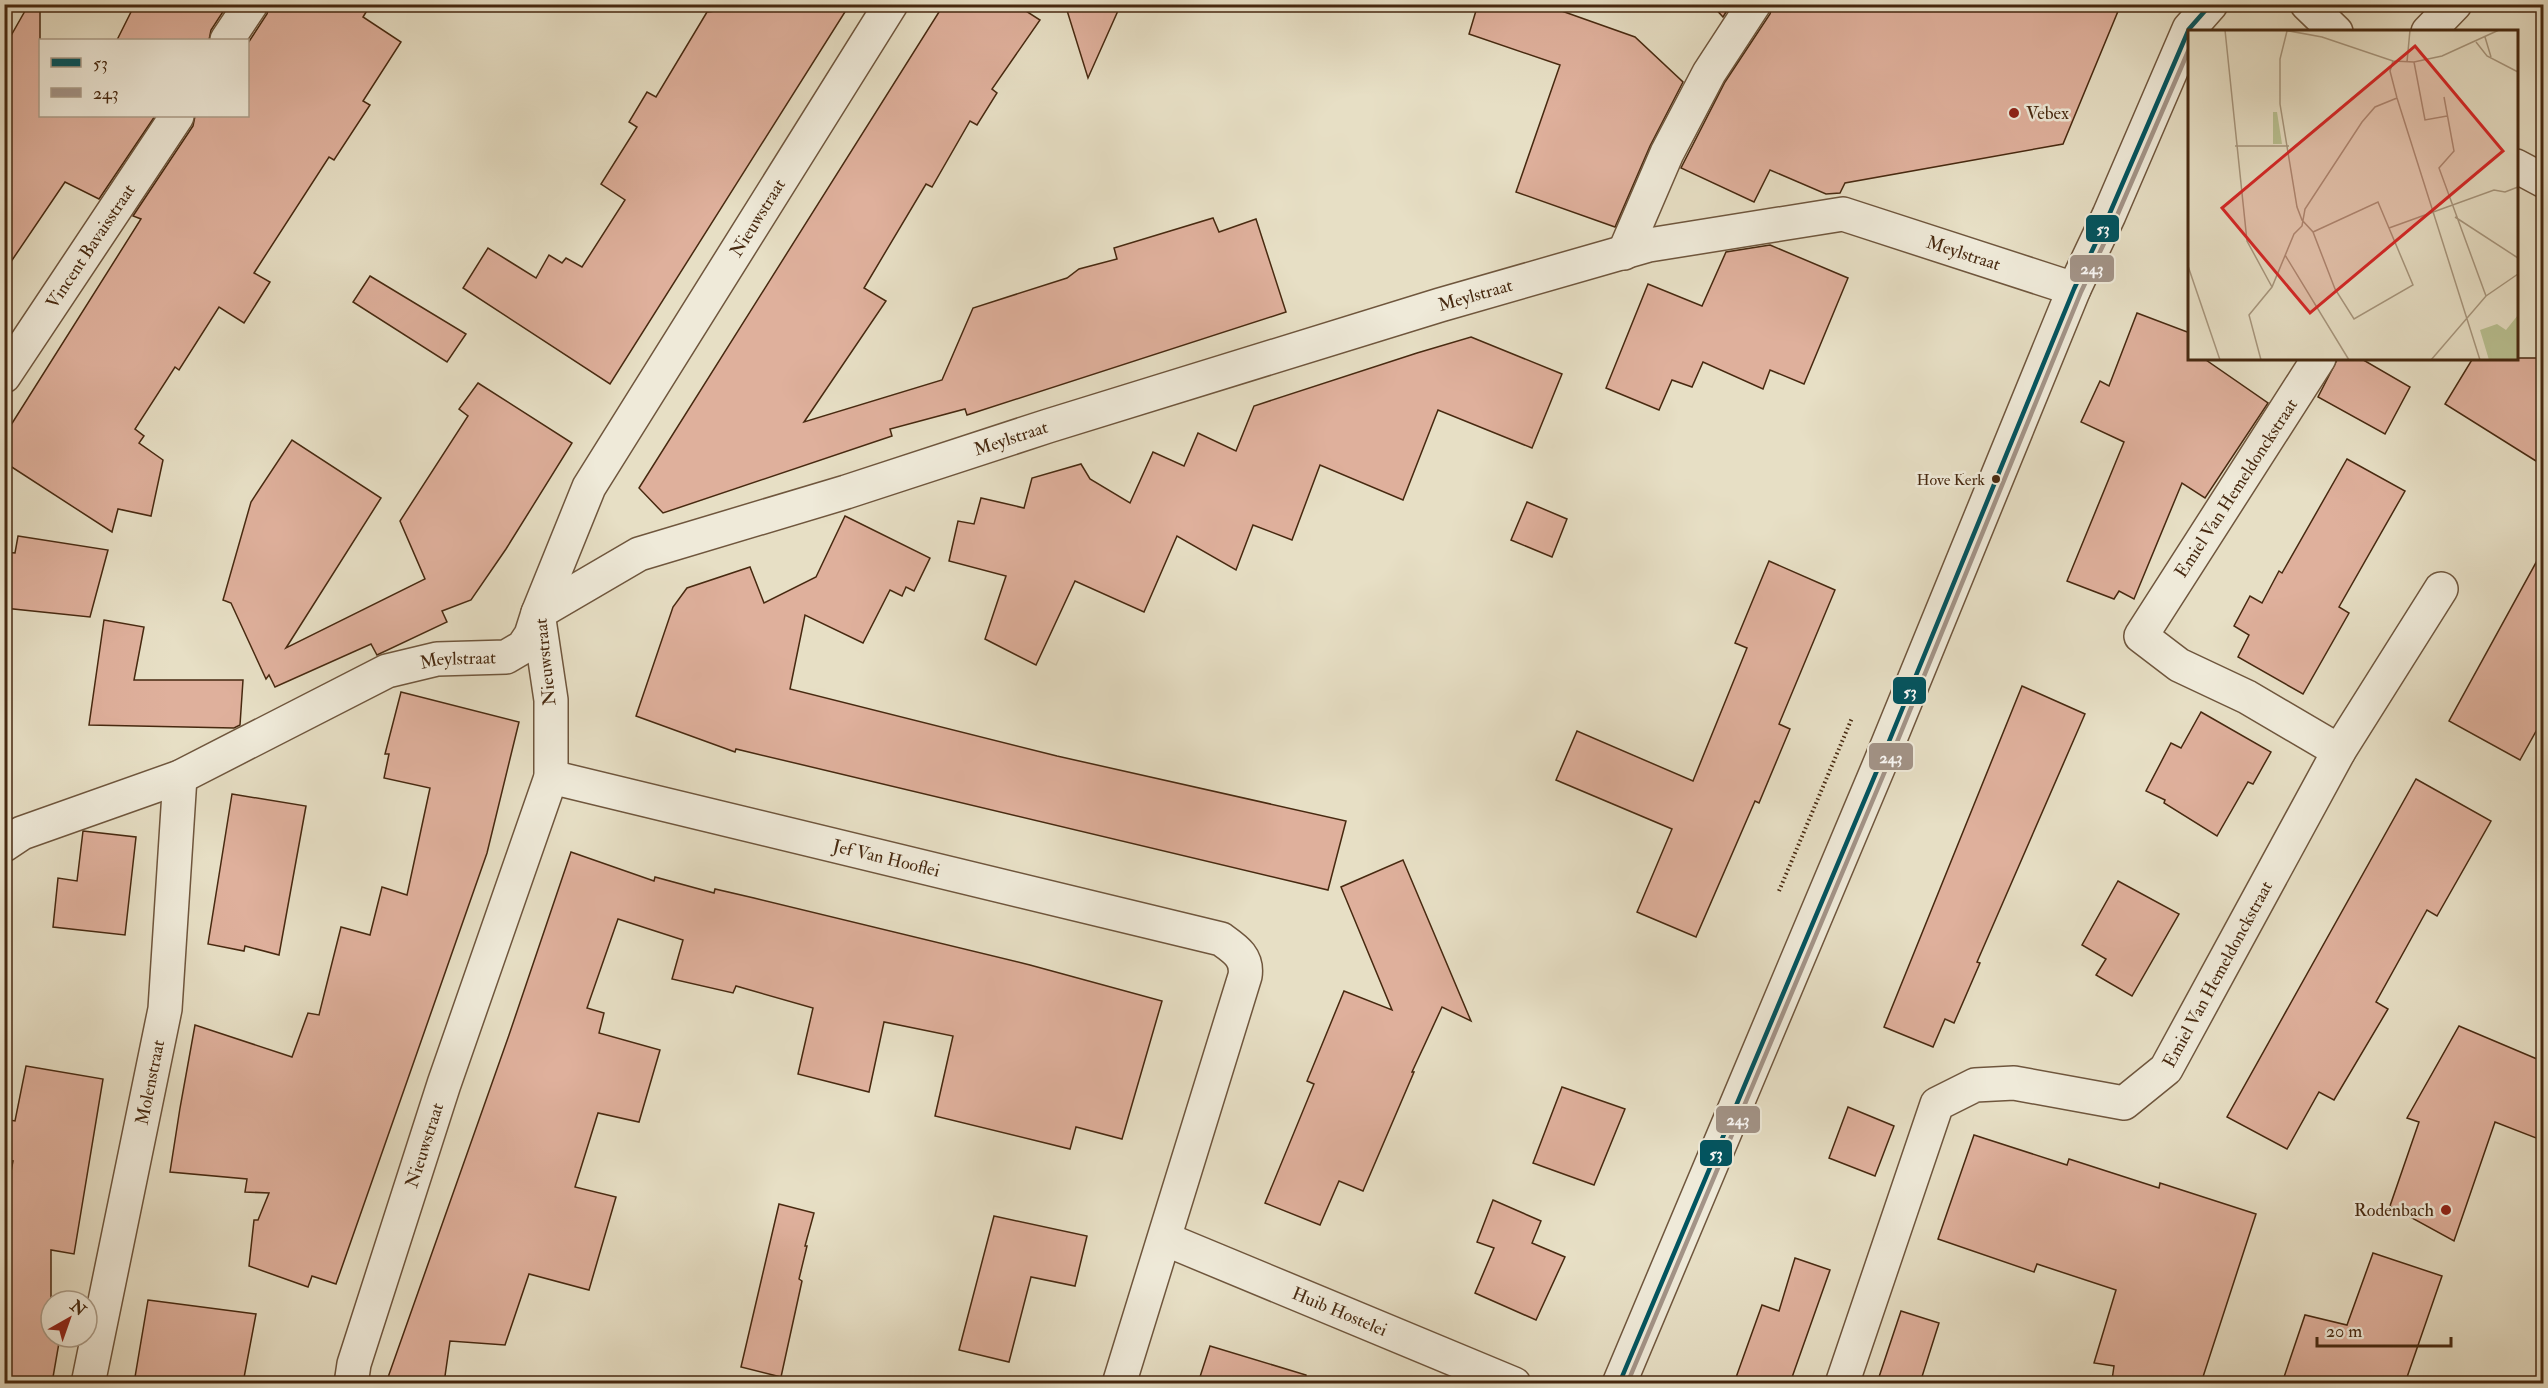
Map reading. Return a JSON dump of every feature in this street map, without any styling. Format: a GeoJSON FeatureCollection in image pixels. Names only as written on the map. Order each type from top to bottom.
{"type":"FeatureCollection","features":[{"type":"Feature","properties":{"kind":"street"},"geometry":{"type":"LineString","coordinates":[[228,39],[251,4]]}},
{"type":"Feature","properties":{"kind":"street","name":"Nieuwstraat"},"geometry":{"type":"LineString","coordinates":[[351,1383],[354,1364],[444,1084],[551,777],[551,700],[538,613],[589,487],[891,4]]}},
{"type":"Feature","properties":{"kind":"street"},"geometry":{"type":"LineString","coordinates":[[1624,253],[1667,153],[1709,73],[1754,4]]}},
{"type":"Feature","properties":{"kind":"street"},"geometry":{"type":"LineString","coordinates":[[1619,1383],[1885,751],[2074,289],[2109,215],[2188,29],[2211,4]]}},
{"type":"Feature","properties":{"kind":"street"},"geometry":{"type":"LineString","coordinates":[[2307,4],[2334,30]]}},
{"type":"Feature","properties":{"kind":"street"},"geometry":{"type":"LineString","coordinates":[[2430,30],[2456,4]]}},
{"type":"Feature","properties":{"kind":"street","name":"Vincent Bavaisstraat"},"geometry":{"type":"LineString","coordinates":[[4,376],[176,117]]}},
{"type":"Feature","properties":{"kind":"street"},"geometry":{"type":"LineString","coordinates":[[2518,167],[2544,181]]}},
{"type":"Feature","properties":{"kind":"street","name":"Meylstraat"},"geometry":{"type":"LineString","coordinates":[[4,845],[22,833],[180,777],[387,670],[437,659],[506,657],[523,647],[531,635],[538,613],[639,554],[846,492],[1048,426],[1418,312],[1649,245],[1843,214],[2074,289]]}},
{"type":"Feature","properties":{"kind":"street","name":"Emiel Van Hemeldonckstraat"},"geometry":{"type":"LineString","coordinates":[[2318,360],[2141,636],[2179,665],[2247,697],[2339,752]]}},
{"type":"Feature","properties":{"kind":"street","name":"Emiel Van Hemeldonckstraat"},"geometry":{"type":"LineString","coordinates":[[1842,1383],[1937,1104],[1975,1085],[2014,1083],[2124,1103],[2166,1069],[2339,752],[2441,589]]}},
{"type":"Feature","properties":{"kind":"street","name":"Molenstraat"},"geometry":{"type":"LineString","coordinates":[[88,1383],[165,1009],[180,777]]}},
{"type":"Feature","properties":{"kind":"street","name":"Jef Van Hooflei"},"geometry":{"type":"LineString","coordinates":[[551,777],[1221,939],[1239,951],[1246,966],[1245,976],[1165,1239]]}},
{"type":"Feature","properties":{"kind":"street"},"geometry":{"type":"LineString","coordinates":[[1119,1383],[1165,1239]]}},
{"type":"Feature","properties":{"kind":"street","name":"Huib Hostelei"},"geometry":{"type":"LineString","coordinates":[[1165,1239],[1514,1383]]}},
{"type":"Feature","properties":{"kind":"building"},"geometry":{"type":"Polygon","coordinates":[[[29,4],[40,4],[39,117],[154,117],[99,199],[65,182],[4,272],[4,48],[29,4]]]}},
{"type":"Feature","properties":{"kind":"building"},"geometry":{"type":"Polygon","coordinates":[[[135,4],[228,4],[211,30],[209,39],[118,39],[135,4]]]}},
{"type":"Feature","properties":{"kind":"building"},"geometry":{"type":"Polygon","coordinates":[[[270,4],[371,4],[363,17],[401,42],[363,101],[370,105],[334,160],[329,157],[254,273],[270,282],[244,323],[219,307],[179,370],[175,367],[135,429],[144,436],[139,443],[163,460],[151,516],[118,509],[112,532],[4,462],[4,436],[141,219],[133,216],[193,126],[195,117],[249,117],[249,41],[267,14],[270,4]]]}},
{"type":"Feature","properties":{"kind":"building"},"geometry":{"type":"Polygon","coordinates":[[[741,4],[850,4],[610,384],[463,288],[488,248],[536,278],[549,255],[562,263],[566,258],[582,267],[625,200],[601,184],[637,127],[629,122],[647,92],[656,97],[707,12],[739,8],[741,4]]]}},
{"type":"Feature","properties":{"kind":"building"},"geometry":{"type":"Polygon","coordinates":[[[944,4],[1015,4],[1040,20],[992,89],[997,93],[977,125],[970,121],[932,187],[926,184],[864,288],[886,301],[804,422],[942,380],[973,308],[1067,278],[1079,269],[1117,259],[1114,248],[1213,218],[1219,232],[1256,219],[1286,312],[967,415],[965,409],[890,429],[892,436],[663,513],[639,488],[944,4]]]}},
{"type":"Feature","properties":{"kind":"building"},"geometry":{"type":"Polygon","coordinates":[[[1065,4],[1121,4],[1088,78],[1065,4]]]}},
{"type":"Feature","properties":{"kind":"building"},"geometry":{"type":"Polygon","coordinates":[[[1478,4],[1542,4],[1635,37],[1683,82],[1650,146],[1615,227],[1516,192],[1560,65],[1469,34],[1478,4]]]}},
{"type":"Feature","properties":{"kind":"building"},"geometry":{"type":"Polygon","coordinates":[[[1711,4],[1731,4],[1723,17],[1711,4]]]}},
{"type":"Feature","properties":{"kind":"building"},"geometry":{"type":"Polygon","coordinates":[[[1773,4],[2121,4],[2063,144],[1845,183],[1840,193],[1826,194],[1770,170],[1754,202],[1681,168],[1725,82],[1770,14],[1773,4]]]}},
{"type":"Feature","properties":{"kind":"building"},"geometry":{"type":"Polygon","coordinates":[[[1770,245],[1848,278],[1804,384],[1770,370],[1763,389],[1703,362],[1692,387],[1672,380],[1659,410],[1606,388],[1648,284],[1702,306],[1726,252],[1770,245]]]}},
{"type":"Feature","properties":{"kind":"building"},"geometry":{"type":"Polygon","coordinates":[[[370,276],[466,334],[447,362],[353,302],[370,276]]]}},
{"type":"Feature","properties":{"kind":"building"},"geometry":{"type":"Polygon","coordinates":[[[2137,313],[2188,332],[2188,360],[2206,360],[2268,403],[2205,498],[2182,483],[2134,599],[2119,591],[2114,599],[2067,581],[2124,442],[2081,422],[2100,381],[2109,386],[2137,313]]]}},
{"type":"Feature","properties":{"kind":"building"},"geometry":{"type":"Polygon","coordinates":[[[1471,337],[1562,374],[1532,448],[1438,410],[1403,500],[1320,465],[1292,540],[1253,525],[1236,570],[1177,536],[1144,612],[1075,581],[1036,665],[985,639],[1006,576],[949,561],[958,521],[974,524],[981,498],[1024,508],[1032,478],[1081,464],[1090,479],[1130,503],[1153,452],[1184,466],[1198,433],[1236,451],[1254,406],[1471,337]]]}},
{"type":"Feature","properties":{"kind":"building"},"geometry":{"type":"Polygon","coordinates":[[[2544,358],[2544,466],[2445,404],[2472,360],[2544,358]]]}},
{"type":"Feature","properties":{"kind":"building"},"geometry":{"type":"Polygon","coordinates":[[[2337,360],[2363,360],[2410,387],[2385,434],[2318,397],[2337,360]]]}},
{"type":"Feature","properties":{"kind":"building"},"geometry":{"type":"Polygon","coordinates":[[[478,383],[572,443],[506,549],[471,600],[442,611],[447,622],[377,655],[371,644],[275,687],[269,675],[266,679],[231,603],[223,600],[251,502],[292,440],[381,498],[286,648],[425,579],[400,521],[468,416],[459,409],[478,383]]]}},
{"type":"Feature","properties":{"kind":"building"},"geometry":{"type":"Polygon","coordinates":[[[2347,459],[2405,491],[2339,607],[2349,613],[2303,694],[2238,657],[2249,635],[2234,626],[2250,596],[2262,603],[2279,571],[2282,573],[2347,459]]]}},
{"type":"Feature","properties":{"kind":"building"},"geometry":{"type":"Polygon","coordinates":[[[1527,502],[1567,519],[1552,557],[1511,540],[1527,502]]]}},
{"type":"Feature","properties":{"kind":"building"},"geometry":{"type":"Polygon","coordinates":[[[845,516],[930,558],[914,591],[906,587],[902,596],[890,590],[863,643],[805,615],[790,689],[1057,756],[1346,821],[1328,890],[736,749],[735,752],[636,716],[673,607],[687,588],[750,567],[764,603],[816,577],[845,516]]]}},
{"type":"Feature","properties":{"kind":"building"},"geometry":{"type":"Polygon","coordinates":[[[18,536],[108,550],[90,617],[4,608],[4,552],[15,553],[18,536]]]}},
{"type":"Feature","properties":{"kind":"building"},"geometry":{"type":"Polygon","coordinates":[[[2544,548],[2544,717],[2520,760],[2449,721],[2544,548]]]}},
{"type":"Feature","properties":{"kind":"building"},"geometry":{"type":"Polygon","coordinates":[[[1769,561],[1835,590],[1779,724],[1790,729],[1759,803],[1755,801],[1696,937],[1637,912],[1672,829],[1556,780],[1577,731],[1693,781],[1747,648],[1735,643],[1769,561]]]}},
{"type":"Feature","properties":{"kind":"building"},"geometry":{"type":"Polygon","coordinates":[[[104,620],[144,627],[134,680],[243,680],[240,725],[234,728],[89,725],[104,620]]]}},
{"type":"Feature","properties":{"kind":"building"},"geometry":{"type":"Polygon","coordinates":[[[2022,686],[2085,714],[1977,962],[1980,963],[1954,1023],[1945,1019],[1933,1047],[1884,1027],[2022,686]]]}},
{"type":"Feature","properties":{"kind":"building"},"geometry":{"type":"Polygon","coordinates":[[[401,692],[519,722],[487,853],[336,1284],[312,1276],[308,1287],[249,1266],[254,1220],[258,1220],[269,1193],[245,1192],[247,1179],[170,1172],[180,1108],[195,1025],[292,1057],[308,1013],[319,1015],[341,927],[370,935],[382,887],[407,895],[430,788],[384,778],[389,754],[385,754],[401,692]]]}},
{"type":"Feature","properties":{"kind":"building"},"geometry":{"type":"Polygon","coordinates":[[[2201,712],[2271,752],[2253,784],[2248,782],[2217,836],[2164,803],[2165,800],[2146,791],[2171,743],[2181,748],[2201,712]]]}},
{"type":"Feature","properties":{"kind":"building"},"geometry":{"type":"Polygon","coordinates":[[[2416,779],[2491,821],[2437,916],[2427,910],[2376,1002],[2388,1009],[2334,1100],[2319,1092],[2287,1149],[2227,1117],[2416,779]]]}},
{"type":"Feature","properties":{"kind":"building"},"geometry":{"type":"Polygon","coordinates":[[[232,794],[306,806],[279,955],[245,946],[244,951],[208,944],[232,794]]]}},
{"type":"Feature","properties":{"kind":"building"},"geometry":{"type":"Polygon","coordinates":[[[83,831],[136,837],[125,935],[53,927],[58,878],[77,881],[83,831]]]}},
{"type":"Feature","properties":{"kind":"building"},"geometry":{"type":"Polygon","coordinates":[[[571,852],[654,881],[655,877],[714,893],[715,889],[754,898],[1030,965],[1162,1001],[1122,1139],[1076,1127],[1070,1149],[935,1116],[953,1036],[884,1022],[869,1092],[798,1074],[813,1008],[736,986],[733,993],[672,979],[683,940],[618,919],[587,1008],[604,1013],[599,1033],[660,1050],[639,1122],[598,1113],[575,1187],[616,1197],[589,1290],[529,1274],[505,1345],[450,1341],[444,1383],[386,1383],[571,852]]]}},
{"type":"Feature","properties":{"kind":"building"},"geometry":{"type":"Polygon","coordinates":[[[1403,860],[1471,1021],[1442,1007],[1412,1072],[1414,1072],[1363,1191],[1339,1181],[1320,1225],[1265,1203],[1314,1084],[1307,1081],[1344,991],[1392,1010],[1341,887],[1403,860]]]}},
{"type":"Feature","properties":{"kind":"building"},"geometry":{"type":"Polygon","coordinates":[[[2118,881],[2179,914],[2132,996],[2096,975],[2106,959],[2082,945],[2118,881]]]}},
{"type":"Feature","properties":{"kind":"building"},"geometry":{"type":"Polygon","coordinates":[[[2459,1026],[2544,1062],[2544,1141],[2495,1122],[2454,1241],[2390,1206],[2419,1122],[2407,1118],[2459,1026]]]}},
{"type":"Feature","properties":{"kind":"building"},"geometry":{"type":"Polygon","coordinates":[[[26,1066],[103,1079],[74,1254],[51,1250],[51,1289],[39,1289],[39,1349],[58,1349],[52,1383],[4,1383],[4,1209],[13,1161],[4,1160],[4,1119],[15,1121],[26,1066]]]}},
{"type":"Feature","properties":{"kind":"building"},"geometry":{"type":"Polygon","coordinates":[[[1562,1087],[1625,1109],[1594,1185],[1533,1163],[1562,1087]]]}},
{"type":"Feature","properties":{"kind":"building"},"geometry":{"type":"Polygon","coordinates":[[[1848,1107],[1894,1126],[1875,1176],[1829,1158],[1848,1107]]]}},
{"type":"Feature","properties":{"kind":"building"},"geometry":{"type":"Polygon","coordinates":[[[1974,1135],[2067,1165],[2069,1159],[2159,1188],[2160,1183],[2256,1214],[2201,1383],[2142,1383],[2112,1380],[2114,1366],[2094,1363],[2116,1290],[2037,1264],[2034,1272],[1938,1239],[1974,1135]]]}},
{"type":"Feature","properties":{"kind":"building"},"geometry":{"type":"Polygon","coordinates":[[[1493,1200],[1541,1221],[1532,1243],[1565,1257],[1536,1320],[1475,1293],[1494,1248],[1477,1242],[1493,1200]]]}},
{"type":"Feature","properties":{"kind":"building"},"geometry":{"type":"Polygon","coordinates":[[[779,1204],[814,1213],[805,1246],[807,1246],[799,1279],[802,1281],[781,1377],[741,1367],[779,1204]]]}},
{"type":"Feature","properties":{"kind":"building"},"geometry":{"type":"Polygon","coordinates":[[[994,1216],[1087,1236],[1075,1286],[1031,1277],[1009,1362],[959,1350],[994,1216]]]}},
{"type":"Feature","properties":{"kind":"building"},"geometry":{"type":"Polygon","coordinates":[[[2373,1253],[2442,1276],[2405,1383],[2282,1383],[2305,1315],[2347,1325],[2373,1253]]]}},
{"type":"Feature","properties":{"kind":"building"},"geometry":{"type":"Polygon","coordinates":[[[1795,1258],[1830,1270],[1790,1383],[1734,1383],[1762,1305],[1779,1311],[1795,1258]]]}},
{"type":"Feature","properties":{"kind":"building"},"geometry":{"type":"Polygon","coordinates":[[[148,1300],[256,1314],[243,1383],[134,1383],[148,1300]]]}},
{"type":"Feature","properties":{"kind":"building"},"geometry":{"type":"Polygon","coordinates":[[[1901,1311],[1939,1323],[1920,1383],[1877,1383],[1901,1311]]]}},
{"type":"Feature","properties":{"kind":"building"},"geometry":{"type":"Polygon","coordinates":[[[1210,1346],[1306,1375],[1305,1383],[1198,1383],[1210,1346]]]}},
{"type":"Feature","properties":{"kind":"transit line","name":"53"},"geometry":{"type":"LineString","coordinates":[[2189,30],[2211,4]]}},
{"type":"Feature","properties":{"kind":"transit line","name":"53"},"geometry":{"type":"LineString","coordinates":[[1619,1384],[1881,761],[2074,289],[2109,215],[2188,31]]}},
{"type":"Feature","properties":{"kind":"transit line","name":"243"},"geometry":{"type":"LineString","coordinates":[[1627,1384],[1888,764],[2081,292],[2116,218],[2188,52]]}},
{"type":"Feature","properties":{"kind":"place","name":"Vebex"},"geometry":{"type":"Point","coordinates":[2014,113]}},
{"type":"Feature","properties":{"kind":"place","name":"Hove Kerk"},"geometry":{"type":"Point","coordinates":[1996,479]}},
{"type":"Feature","properties":{"kind":"place","name":"Rodenbach"},"geometry":{"type":"Point","coordinates":[2446,1210]}}]}
